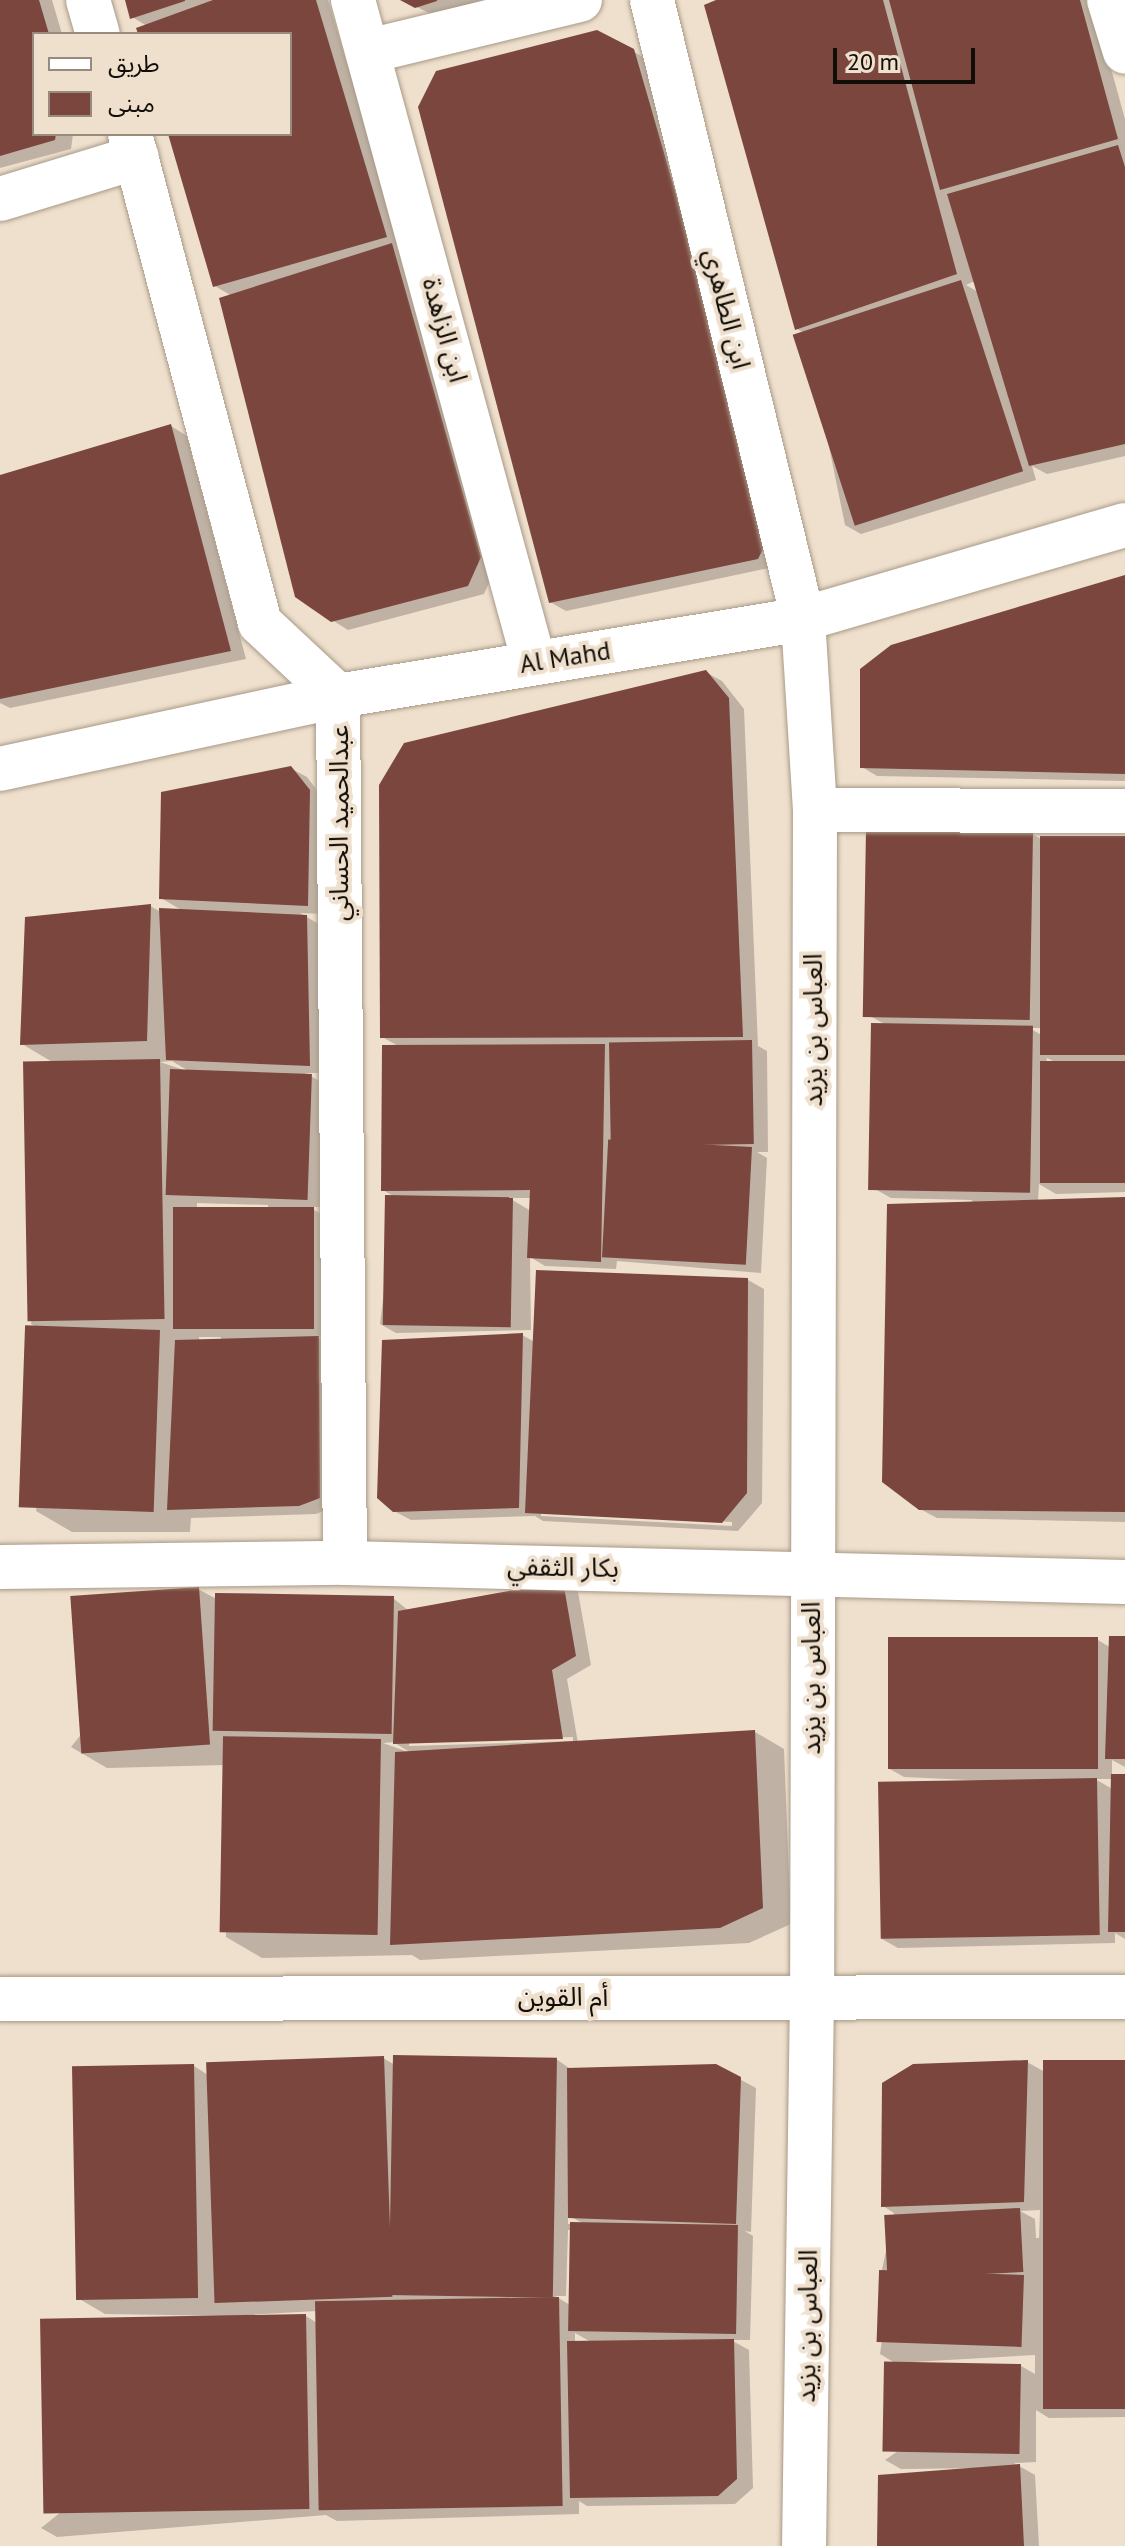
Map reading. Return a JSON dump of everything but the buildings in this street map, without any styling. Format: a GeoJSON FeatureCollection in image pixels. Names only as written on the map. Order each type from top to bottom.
{"type":"FeatureCollection","features":[{"type":"Feature","properties":{"kind":"street"},"geometry":{"type":"LineString","coordinates":[[88,0],[97,32]]}},
{"type":"Feature","properties":{"kind":"street","name":"ابن الزاهدة"},"geometry":{"type":"LineString","coordinates":[[353,0],[534,662]]}},
{"type":"Feature","properties":{"kind":"street"},"geometry":{"type":"LineString","coordinates":[[369,51],[580,0]]}},
{"type":"Feature","properties":{"kind":"street","name":"ابن الطاهري"},"geometry":{"type":"LineString","coordinates":[[652,0],[803,619]]}},
{"type":"Feature","properties":{"kind":"street"},"geometry":{"type":"LineString","coordinates":[[1109,0],[1125,52]]}},
{"type":"Feature","properties":{"kind":"street"},"geometry":{"type":"LineString","coordinates":[[0,199],[133,146]]}},
{"type":"Feature","properties":{"kind":"street","name":"عبدالحميد الحساني"},"geometry":{"type":"LineString","coordinates":[[133,146],[260,623],[338,696],[345,1563]]}},
{"type":"Feature","properties":{"kind":"street","name":"Al Mahd"},"geometry":{"type":"LineString","coordinates":[[2,774],[338,696],[803,619],[1125,525]]}},
{"type":"Feature","properties":{"kind":"street","name":"العباس بن يزيد"},"geometry":{"type":"LineString","coordinates":[[803,619],[815,810],[810,1573],[812,1996],[804,2546]]}},
{"type":"Feature","properties":{"kind":"street"},"geometry":{"type":"LineString","coordinates":[[815,810],[1125,811]]}},
{"type":"Feature","properties":{"kind":"street","name":"بكار الثقفي"},"geometry":{"type":"LineString","coordinates":[[0,1567],[345,1563],[1125,1582]]}},
{"type":"Feature","properties":{"kind":"street","name":"أم القوين"},"geometry":{"type":"LineString","coordinates":[[0,1999],[1125,1997]]}},
{"type":"Feature","properties":{"kind":"street"},"geometry":{"type":"LineString","coordinates":[[790,2546],[804,2546]]}}]}
